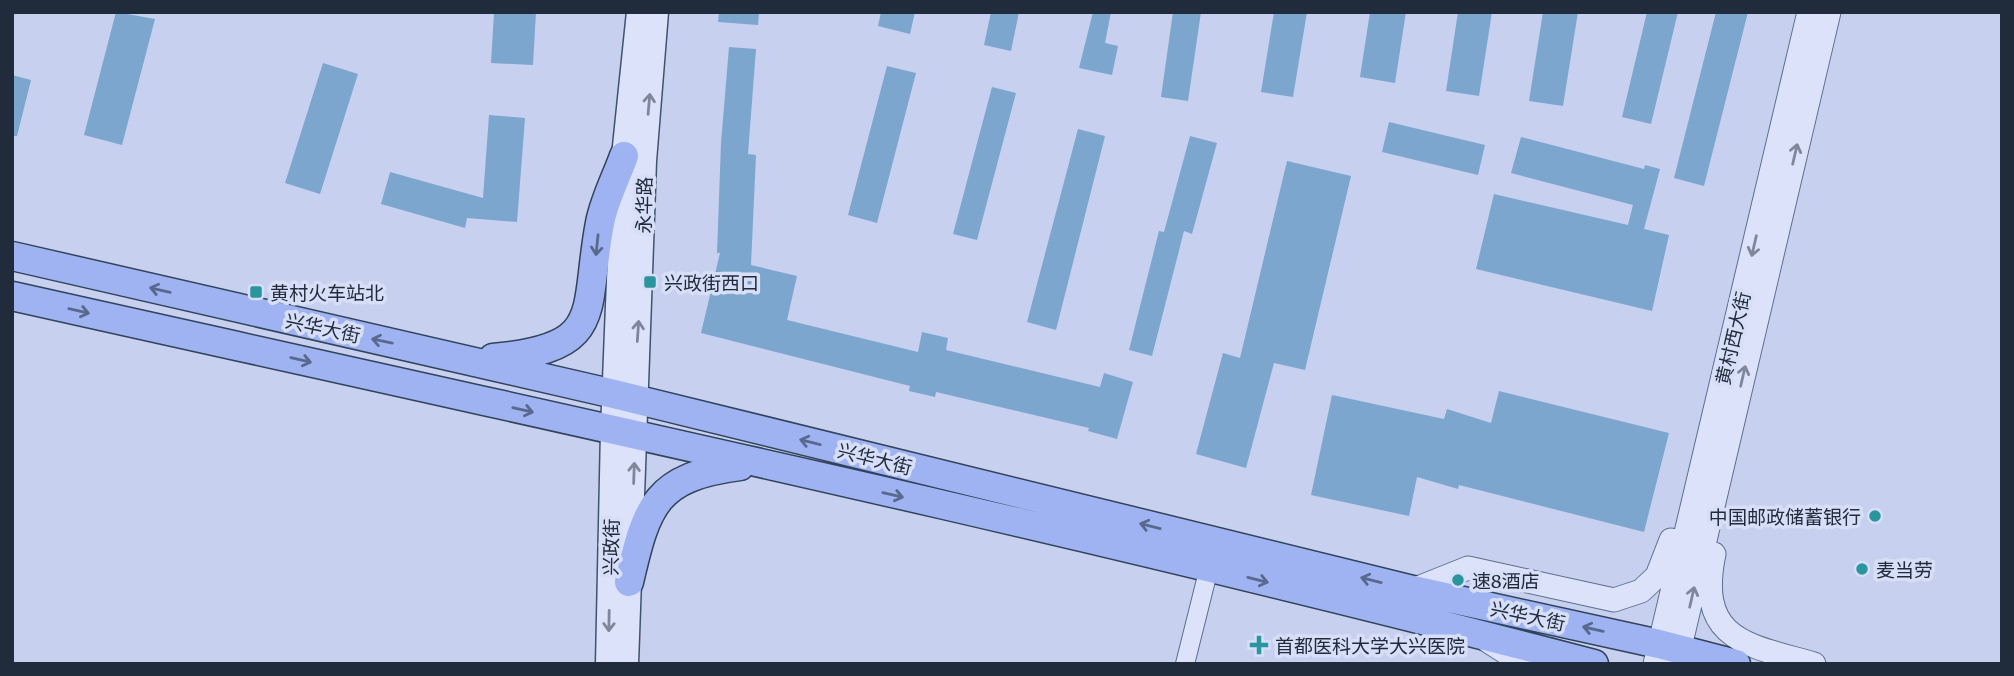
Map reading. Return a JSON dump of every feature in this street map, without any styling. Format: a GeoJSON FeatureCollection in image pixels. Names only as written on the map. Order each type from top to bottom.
{"type":"FeatureCollection","features":[{"type":"Feature","properties":{"kind":"main road","name":"永华路"},"geometry":{"type":"LineString","coordinates":[[624,396],[624,156],[639,12]]}},
{"type":"Feature","properties":{"kind":"main road","name":"永华路"},"geometry":{"type":"LineString","coordinates":[[624,396],[642,282],[644,161],[656,12]]}},
{"type":"Feature","properties":{"kind":"main road"},"geometry":{"type":"LineString","coordinates":[[449,355],[486,359],[527,355],[561,343],[581,324],[590,306],[600,221],[624,156]]}},
{"type":"Feature","properties":{"kind":"main road","name":"兴华大街"},"geometry":{"type":"LineString","coordinates":[[12,256],[624,396],[1667,655],[1736,664]]}},
{"type":"Feature","properties":{"kind":"main road","name":"兴华大街"},"geometry":{"type":"LineString","coordinates":[[12,296],[1209,568],[1594,664]]}},
{"type":"Feature","properties":{"kind":"main road"},"geometry":{"type":"LineString","coordinates":[[624,396],[624,433]]}},
{"type":"Feature","properties":{"kind":"main road","name":"兴政街"},"geometry":{"type":"LineString","coordinates":[[624,433],[629,582],[626,664]]}},
{"type":"Feature","properties":{"kind":"main road","name":"兴政街"},"geometry":{"type":"LineString","coordinates":[[608,664],[624,433]]}},
{"type":"Feature","properties":{"kind":"main road"},"geometry":{"type":"LineString","coordinates":[[629,582],[640,537],[652,506],[671,486],[689,475],[756,463]]}},
{"type":"Feature","properties":{"kind":"street","name":"黄村西大街"},"geometry":{"type":"LineString","coordinates":[[1667,655],[1699,477],[1809,12]]}},
{"type":"Feature","properties":{"kind":"street","name":"黄村西大街"},"geometry":{"type":"LineString","coordinates":[[1667,655],[1715,496],[1829,12]]}},
{"type":"Feature","properties":{"kind":"street"},"geometry":{"type":"LineString","coordinates":[[1413,590],[1468,568],[1614,600],[1641,591],[1657,576],[1676,517],[1699,477]]}},
{"type":"Feature","properties":{"kind":"street"},"geometry":{"type":"LineString","coordinates":[[1715,496],[1712,597],[1723,628],[1749,646],[1814,664]]}},
{"type":"Feature","properties":{"kind":"street"},"geometry":{"type":"LineString","coordinates":[[1185,664],[1209,568]]}},
{"type":"Feature","properties":{"kind":"street"},"geometry":{"type":"LineString","coordinates":[[1477,633],[1524,664]]}},
{"type":"Feature","properties":{"kind":"building"},"geometry":{"type":"Polygon","coordinates":[[[116,12],[155,19],[122,145],[84,135],[116,12]]]}},
{"type":"Feature","properties":{"kind":"building"},"geometry":{"type":"Polygon","coordinates":[[[494,12],[536,12],[533,65],[491,63],[494,12]]]}},
{"type":"Feature","properties":{"kind":"building"},"geometry":{"type":"Polygon","coordinates":[[[719,12],[759,12],[758,25],[718,22],[719,12]]]}},
{"type":"Feature","properties":{"kind":"building"},"geometry":{"type":"Polygon","coordinates":[[[881,12],[915,12],[910,34],[878,26],[881,12]]]}},
{"type":"Feature","properties":{"kind":"building"},"geometry":{"type":"Polygon","coordinates":[[[991,12],[1019,12],[1011,51],[984,45],[991,12]]]}},
{"type":"Feature","properties":{"kind":"building"},"geometry":{"type":"Polygon","coordinates":[[[1093,12],[1111,12],[1105,43],[1118,46],[1112,75],[1079,68],[1093,12]]]}},
{"type":"Feature","properties":{"kind":"building"},"geometry":{"type":"Polygon","coordinates":[[[1173,12],[1201,12],[1188,101],[1161,97],[1173,12]]]}},
{"type":"Feature","properties":{"kind":"building"},"geometry":{"type":"Polygon","coordinates":[[[1274,12],[1307,12],[1293,97],[1261,92],[1274,12]]]}},
{"type":"Feature","properties":{"kind":"building"},"geometry":{"type":"Polygon","coordinates":[[[1370,12],[1406,12],[1395,83],[1360,77],[1370,12]]]}},
{"type":"Feature","properties":{"kind":"building"},"geometry":{"type":"Polygon","coordinates":[[[1458,12],[1492,12],[1479,96],[1446,91],[1458,12]]]}},
{"type":"Feature","properties":{"kind":"building"},"geometry":{"type":"Polygon","coordinates":[[[1543,12],[1578,12],[1563,106],[1529,101],[1543,12]]]}},
{"type":"Feature","properties":{"kind":"building"},"geometry":{"type":"Polygon","coordinates":[[[1647,12],[1678,12],[1651,124],[1622,117],[1647,12]]]}},
{"type":"Feature","properties":{"kind":"building"},"geometry":{"type":"Polygon","coordinates":[[[1716,12],[1748,12],[1704,186],[1674,178],[1716,12]]]}},
{"type":"Feature","properties":{"kind":"building"},"geometry":{"type":"Polygon","coordinates":[[[729,47],[756,49],[748,154],[756,155],[751,265],[797,276],[787,320],[918,352],[922,332],[948,338],[946,350],[1100,387],[1104,373],[1133,382],[1117,439],[1088,431],[1089,428],[936,392],[935,397],[909,391],[910,386],[701,333],[720,253],[717,253],[721,143],[729,47]]]}},
{"type":"Feature","properties":{"kind":"building"},"geometry":{"type":"Polygon","coordinates":[[[323,63],[358,74],[320,194],[285,183],[323,63]]]}},
{"type":"Feature","properties":{"kind":"building"},"geometry":{"type":"Polygon","coordinates":[[[887,66],[916,73],[877,223],[848,215],[887,66]]]}},
{"type":"Feature","properties":{"kind":"building"},"geometry":{"type":"Polygon","coordinates":[[[12,75],[31,80],[17,136],[12,136],[12,75]]]}},
{"type":"Feature","properties":{"kind":"building"},"geometry":{"type":"Polygon","coordinates":[[[992,87],[1016,93],[977,240],[953,234],[992,87]]]}},
{"type":"Feature","properties":{"kind":"building"},"geometry":{"type":"Polygon","coordinates":[[[489,115],[525,118],[517,222],[467,218],[465,228],[381,204],[390,172],[483,198],[489,115]]]}},
{"type":"Feature","properties":{"kind":"building"},"geometry":{"type":"Polygon","coordinates":[[[1389,122],[1485,145],[1478,175],[1382,152],[1389,122]]]}},
{"type":"Feature","properties":{"kind":"building"},"geometry":{"type":"Polygon","coordinates":[[[1078,129],[1105,136],[1056,330],[1027,322],[1078,129]]]}},
{"type":"Feature","properties":{"kind":"building"},"geometry":{"type":"Polygon","coordinates":[[[1190,136],[1217,143],[1192,234],[1184,231],[1152,356],[1129,350],[1159,231],[1164,232],[1190,136]]]}},
{"type":"Feature","properties":{"kind":"building"},"geometry":{"type":"Polygon","coordinates":[[[1521,137],[1644,169],[1645,165],[1660,169],[1644,229],[1669,235],[1652,311],[1476,269],[1494,194],[1628,225],[1633,205],[1511,173],[1521,137]]]}},
{"type":"Feature","properties":{"kind":"building"},"geometry":{"type":"Polygon","coordinates":[[[1287,161],[1351,176],[1305,370],[1274,363],[1246,468],[1196,454],[1223,353],[1240,358],[1287,161]]]}},
{"type":"Feature","properties":{"kind":"building"},"geometry":{"type":"Polygon","coordinates":[[[1499,391],[1669,433],[1644,532],[1459,485],[1458,489],[1417,477],[1409,516],[1311,495],[1332,395],[1444,419],[1447,409],[1491,423],[1499,391]]]}},
{"type":"Feature","properties":{"kind":"place","name":"兴政街西口"},"geometry":{"type":"Point","coordinates":[650,282]}},
{"type":"Feature","properties":{"kind":"place","name":"黄村火车站北"},"geometry":{"type":"Point","coordinates":[256,292]}},
{"type":"Feature","properties":{"kind":"place","name":"中国邮政储蓄银行"},"geometry":{"type":"Point","coordinates":[1875,516]}},
{"type":"Feature","properties":{"kind":"place","name":"麦当劳"},"geometry":{"type":"Point","coordinates":[1862,569]}},
{"type":"Feature","properties":{"kind":"place","name":"速8酒店"},"geometry":{"type":"Point","coordinates":[1458,580]}},
{"type":"Feature","properties":{"kind":"place","name":"首都医科大学大兴医院"},"geometry":{"type":"Point","coordinates":[1259,645]}}]}
